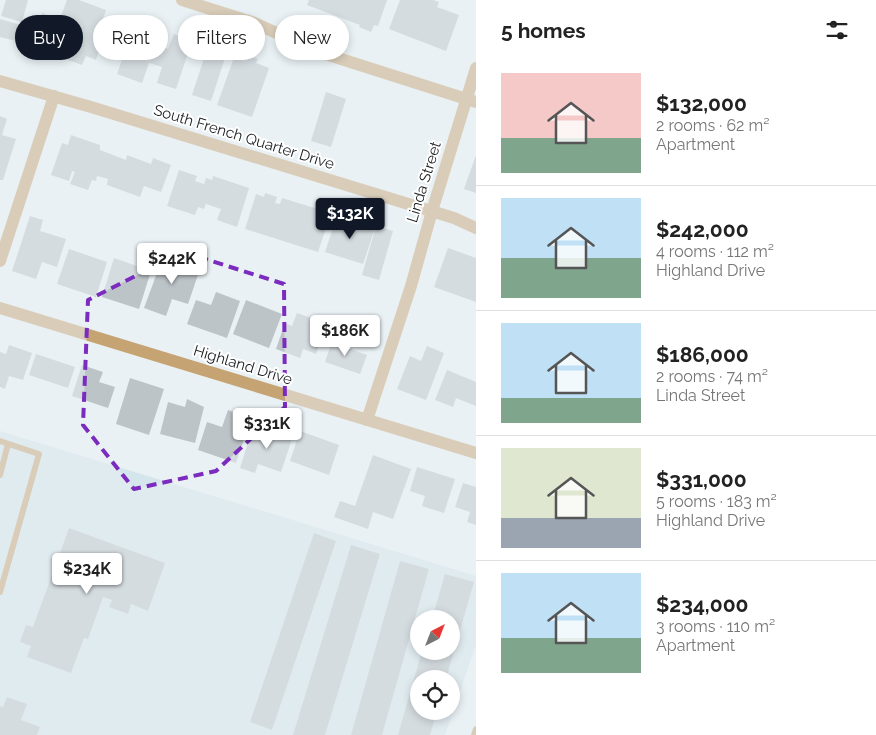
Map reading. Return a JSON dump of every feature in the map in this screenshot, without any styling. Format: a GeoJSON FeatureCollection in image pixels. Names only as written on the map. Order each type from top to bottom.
{"type":"FeatureCollection","features":[{"type":"Feature","properties":{"kind":"street"},"geometry":{"type":"LineString","coordinates":[[182,0],[252,22],[319,52],[471,100]]}},
{"type":"Feature","properties":{"kind":"street","name":"Linda Street"},"geometry":{"type":"LineString","coordinates":[[367,420],[411,286],[432,211],[471,100],[476,68]]}},
{"type":"Feature","properties":{"kind":"street","name":"South French Quarter Drive"},"geometry":{"type":"LineString","coordinates":[[0,81],[432,211],[476,228]]}},
{"type":"Feature","properties":{"kind":"street"},"geometry":{"type":"LineString","coordinates":[[0,261],[54,96]]}},
{"type":"Feature","properties":{"kind":"street","name":"Highland Drive"},"geometry":{"type":"LineString","coordinates":[[0,308],[476,453]]}},
{"type":"Feature","properties":{"kind":"lane"},"geometry":{"type":"LineString","coordinates":[[0,441],[39,454],[0,592]]}},
{"type":"Feature","properties":{"kind":"lane"},"geometry":{"type":"LineString","coordinates":[[0,476],[8,444]]}},
{"type":"Feature","properties":{"kind":"lane"},"geometry":{"type":"LineString","coordinates":[[474,735],[476,729]]}},
{"type":"Feature","properties":{"kind":"highlighted area"},"geometry":{"type":"Polygon","coordinates":[[[183,252],[284,284],[285,407],[216,471],[134,489],[83,425],[88,300],[183,252]]]}},
{"type":"Feature","properties":{"kind":"shaded area"},"geometry":{"type":"Polygon","coordinates":[[[0,431],[476,576],[476,645],[460,691],[460,670],[410,670],[410,720],[450,720],[445,735],[0,735],[0,431]]]}},
{"type":"Feature","properties":{"kind":"building"},"geometry":{"type":"Polygon","coordinates":[[[6,0],[28,0],[24,15],[15,15],[15,20],[1,16],[6,0]]]}},
{"type":"Feature","properties":{"kind":"building"},"geometry":{"type":"Polygon","coordinates":[[[67,0],[79,0],[106,10],[104,15],[93,15],[93,59],[86,56],[82,65],[68,60],[83,60],[83,15],[61,15],[67,0]]]}},
{"type":"Feature","properties":{"kind":"building"},"geometry":{"type":"Polygon","coordinates":[[[309,0],[387,0],[378,26],[374,25],[371,32],[349,21],[349,15],[334,15],[307,5],[309,0]]]}},
{"type":"Feature","properties":{"kind":"building"},"geometry":{"type":"Polygon","coordinates":[[[400,0],[433,0],[439,2],[437,7],[459,15],[446,51],[389,29],[400,0]]]}},
{"type":"Feature","properties":{"kind":"building"},"geometry":{"type":"Polygon","coordinates":[[[0,19],[15,23],[15,41],[0,37],[0,19]]]}},
{"type":"Feature","properties":{"kind":"building"},"geometry":{"type":"Polygon","coordinates":[[[174,34],[178,36],[178,60],[186,60],[176,89],[157,83],[162,67],[149,63],[142,83],[117,74],[122,60],[168,60],[168,49],[174,34]]]}},
{"type":"Feature","properties":{"kind":"building"},"geometry":{"type":"Polygon","coordinates":[[[203,60],[224,60],[211,101],[192,95],[203,60]]]}},
{"type":"Feature","properties":{"kind":"building"},"geometry":{"type":"Polygon","coordinates":[[[233,60],[258,60],[256,63],[269,68],[252,117],[217,105],[233,60]]]}},
{"type":"Feature","properties":{"kind":"building"},"geometry":{"type":"Polygon","coordinates":[[[326,92],[346,99],[331,147],[311,141],[326,92]]]}},
{"type":"Feature","properties":{"kind":"building"},"geometry":{"type":"Polygon","coordinates":[[[0,116],[7,119],[2,135],[16,139],[3,180],[0,180],[0,116]]]}},
{"type":"Feature","properties":{"kind":"building"},"geometry":{"type":"Polygon","coordinates":[[[71,135],[100,145],[100,150],[126,160],[127,155],[151,164],[153,158],[171,165],[161,192],[144,186],[140,197],[107,185],[108,179],[97,176],[96,181],[92,180],[88,190],[70,184],[75,172],[72,171],[69,181],[51,175],[62,143],[68,145],[71,135]]]}},
{"type":"Feature","properties":{"kind":"building"},"geometry":{"type":"Polygon","coordinates":[[[476,155],[476,193],[464,189],[476,155]]]}},
{"type":"Feature","properties":{"kind":"building"},"geometry":{"type":"Polygon","coordinates":[[[179,170],[197,176],[195,181],[204,184],[206,178],[212,180],[213,176],[249,188],[237,227],[217,220],[221,209],[206,204],[204,209],[198,207],[195,215],[167,206],[179,170]]]}},
{"type":"Feature","properties":{"kind":"building"},"geometry":{"type":"Polygon","coordinates":[[[265,193],[277,197],[275,203],[280,204],[282,198],[331,213],[318,252],[245,229],[256,194],[264,197],[265,193]]]}},
{"type":"Feature","properties":{"kind":"building"},"geometry":{"type":"Polygon","coordinates":[[[30,216],[43,220],[40,231],[66,239],[57,267],[42,262],[36,279],[12,271],[30,216]]]}},
{"type":"Feature","properties":{"kind":"building"},"geometry":{"type":"Polygon","coordinates":[[[337,216],[375,228],[363,264],[325,252],[337,216]]]}},
{"type":"Feature","properties":{"kind":"building"},"geometry":{"type":"Polygon","coordinates":[[[376,226],[393,231],[379,280],[362,275],[376,226]]]}},
{"type":"Feature","properties":{"kind":"building"},"geometry":{"type":"Polygon","coordinates":[[[448,248],[476,258],[476,302],[434,287],[448,248]]]}},
{"type":"Feature","properties":{"kind":"building"},"geometry":{"type":"Polygon","coordinates":[[[69,249],[107,262],[96,297],[57,284],[69,249]]]}},
{"type":"Feature","properties":{"kind":"building"},"geometry":{"type":"Polygon","coordinates":[[[176,257],[201,266],[188,304],[172,299],[166,316],[144,308],[161,262],[173,266],[176,257]]]}},
{"type":"Feature","properties":{"kind":"building"},"geometry":{"type":"Polygon","coordinates":[[[114,258],[151,271],[139,309],[102,297],[114,258]]]}},
{"type":"Feature","properties":{"kind":"building"},"geometry":{"type":"Polygon","coordinates":[[[216,292],[240,301],[227,338],[187,324],[196,300],[211,305],[216,292]]]}},
{"type":"Feature","properties":{"kind":"building"},"geometry":{"type":"Polygon","coordinates":[[[246,300],[282,314],[269,348],[233,334],[246,300]]]}},
{"type":"Feature","properties":{"kind":"building"},"geometry":{"type":"Polygon","coordinates":[[[297,313],[326,323],[316,354],[303,349],[300,358],[276,349],[285,323],[292,326],[297,313]]]}},
{"type":"Feature","properties":{"kind":"building"},"geometry":{"type":"Polygon","coordinates":[[[333,338],[343,342],[342,346],[367,355],[360,374],[325,362],[333,338]]]}},
{"type":"Feature","properties":{"kind":"building"},"geometry":{"type":"Polygon","coordinates":[[[9,345],[32,353],[23,380],[9,376],[5,389],[0,387],[0,352],[6,354],[9,345]]]}},
{"type":"Feature","properties":{"kind":"building"},"geometry":{"type":"Polygon","coordinates":[[[427,346],[444,353],[426,400],[397,389],[410,356],[421,361],[427,346]]]}},
{"type":"Feature","properties":{"kind":"building"},"geometry":{"type":"Polygon","coordinates":[[[36,354],[75,367],[68,388],[29,375],[36,354]]]}},
{"type":"Feature","properties":{"kind":"building"},"geometry":{"type":"Polygon","coordinates":[[[82,365],[103,372],[99,382],[115,387],[108,408],[72,396],[82,365]]]}},
{"type":"Feature","properties":{"kind":"building"},"geometry":{"type":"Polygon","coordinates":[[[447,370],[476,382],[476,406],[456,398],[453,407],[435,400],[447,370]]]}},
{"type":"Feature","properties":{"kind":"building"},"geometry":{"type":"Polygon","coordinates":[[[130,378],[164,389],[149,435],[116,424],[130,378]]]}},
{"type":"Feature","properties":{"kind":"building"},"geometry":{"type":"Polygon","coordinates":[[[187,399],[204,407],[195,443],[160,434],[168,402],[185,407],[187,399]]]}},
{"type":"Feature","properties":{"kind":"building"},"geometry":{"type":"Polygon","coordinates":[[[228,410],[251,418],[236,463],[198,450],[207,422],[222,427],[228,410]]]}},
{"type":"Feature","properties":{"kind":"building"},"geometry":{"type":"Polygon","coordinates":[[[253,427],[276,435],[278,428],[294,433],[281,472],[258,464],[255,473],[240,468],[253,427]]]}},
{"type":"Feature","properties":{"kind":"building"},"geometry":{"type":"Polygon","coordinates":[[[300,431],[339,445],[329,475],[290,461],[300,431]]]}},
{"type":"Feature","properties":{"kind":"building"},"geometry":{"type":"Polygon","coordinates":[[[373,455],[411,469],[393,519],[373,512],[368,529],[334,517],[340,501],[355,506],[373,455]]]}},
{"type":"Feature","properties":{"kind":"building"},"geometry":{"type":"Polygon","coordinates":[[[417,467],[455,479],[444,513],[422,506],[425,496],[410,491],[417,467]]]}},
{"type":"Feature","properties":{"kind":"building"},"geometry":{"type":"Polygon","coordinates":[[[463,483],[476,487],[476,525],[467,522],[470,512],[455,507],[463,483]]]}},
{"type":"Feature","properties":{"kind":"building"},"geometry":{"type":"Polygon","coordinates":[[[69,528],[165,563],[148,611],[131,604],[128,614],[109,607],[112,600],[103,597],[88,639],[84,638],[71,673],[27,657],[31,646],[20,642],[26,625],[33,627],[69,528]]]}},
{"type":"Feature","properties":{"kind":"building"},"geometry":{"type":"Polygon","coordinates":[[[314,533],[336,541],[272,730],[250,722],[314,533]]]}},
{"type":"Feature","properties":{"kind":"building"},"geometry":{"type":"Polygon","coordinates":[[[351,545],[380,554],[325,735],[293,735],[351,545]]]}},
{"type":"Feature","properties":{"kind":"building"},"geometry":{"type":"Polygon","coordinates":[[[400,561],[429,569],[417,610],[410,610],[410,636],[382,735],[351,735],[400,561]]]}},
{"type":"Feature","properties":{"kind":"building"},"geometry":{"type":"Polygon","coordinates":[[[445,574],[474,582],[460,630],[460,610],[435,610],[445,574]]]}},
{"type":"Feature","properties":{"kind":"building"},"geometry":{"type":"Polygon","coordinates":[[[419,660],[451,660],[449,670],[417,670],[419,660]]]}},
{"type":"Feature","properties":{"kind":"building"},"geometry":{"type":"Polygon","coordinates":[[[410,693],[410,720],[434,720],[430,735],[398,735],[410,693]]]}},
{"type":"Feature","properties":{"kind":"building"},"geometry":{"type":"Polygon","coordinates":[[[7,697],[27,704],[21,720],[40,727],[37,735],[0,735],[0,706],[3,707],[7,697]]]}}]}
